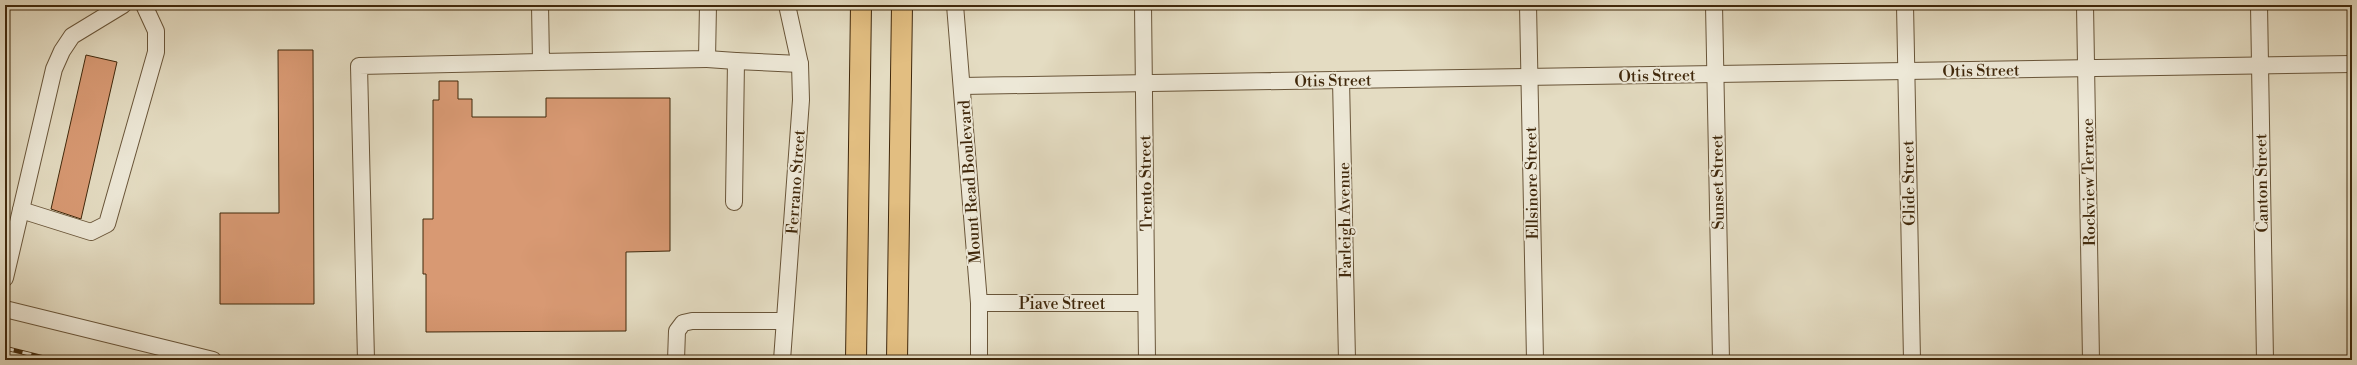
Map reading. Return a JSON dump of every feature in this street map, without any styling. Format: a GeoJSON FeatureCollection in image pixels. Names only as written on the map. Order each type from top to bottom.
{"type":"FeatureCollection","features":[{"type":"Feature","properties":{"kind":"main road"},"geometry":{"type":"LineString","coordinates":[[856,360],[861,5]]}},
{"type":"Feature","properties":{"kind":"main road"},"geometry":{"type":"LineString","coordinates":[[897,360],[901,8]]}},
{"type":"Feature","properties":{"kind":"street"},"geometry":{"type":"LineString","coordinates":[[5,278],[54,70],[62,51],[72,36],[123,5]]}},
{"type":"Feature","properties":{"kind":"street"},"geometry":{"type":"LineString","coordinates":[[21,210],[91,232],[107,224],[156,52],[156,31],[144,5]]}},
{"type":"Feature","properties":{"kind":"street"},"geometry":{"type":"LineString","coordinates":[[540,5],[541,62]]}},
{"type":"Feature","properties":{"kind":"street"},"geometry":{"type":"LineString","coordinates":[[707,59],[708,5]]}},
{"type":"Feature","properties":{"kind":"street","name":"Ferrano Street"},"geometry":{"type":"LineString","coordinates":[[782,360],[801,100],[800,64],[787,5]]}},
{"type":"Feature","properties":{"kind":"street","name":"Mount Read Boulevard"},"geometry":{"type":"LineString","coordinates":[[955,5],[979,303],[980,360]]}},
{"type":"Feature","properties":{"kind":"street","name":"Trento Street"},"geometry":{"type":"LineString","coordinates":[[1143,5],[1147,360]]}},
{"type":"Feature","properties":{"kind":"street","name":"Ellsinore Street"},"geometry":{"type":"LineString","coordinates":[[1528,5],[1535,360]]}},
{"type":"Feature","properties":{"kind":"street","name":"Sunset Street"},"geometry":{"type":"LineString","coordinates":[[1714,5],[1721,360]]}},
{"type":"Feature","properties":{"kind":"street","name":"Glide Street"},"geometry":{"type":"LineString","coordinates":[[1905,5],[1912,360]]}},
{"type":"Feature","properties":{"kind":"street","name":"Rockview Terrace"},"geometry":{"type":"LineString","coordinates":[[2085,5],[2091,360]]}},
{"type":"Feature","properties":{"kind":"street","name":"Canton Street"},"geometry":{"type":"LineString","coordinates":[[2259,5],[2265,360]]}},
{"type":"Feature","properties":{"kind":"street"},"geometry":{"type":"LineString","coordinates":[[366,360],[359,66],[707,59],[800,64]]}},
{"type":"Feature","properties":{"kind":"street"},"geometry":{"type":"LineString","coordinates":[[734,202],[736,61]]}},
{"type":"Feature","properties":{"kind":"street","name":"Otis Street"},"geometry":{"type":"LineString","coordinates":[[962,86],[2352,64]]}},
{"type":"Feature","properties":{"kind":"street","name":"Farleigh Avenue"},"geometry":{"type":"LineString","coordinates":[[1342,80],[1347,360]]}},
{"type":"Feature","properties":{"kind":"street","name":"Piave Street"},"geometry":{"type":"LineString","coordinates":[[979,303],[1146,303]]}},
{"type":"Feature","properties":{"kind":"street"},"geometry":{"type":"LineString","coordinates":[[5,308],[213,360]]}},
{"type":"Feature","properties":{"kind":"street"},"geometry":{"type":"LineString","coordinates":[[676,360],[677,331],[683,323],[692,321],[784,322]]}},
{"type":"Feature","properties":{"kind":"building"},"geometry":{"type":"Polygon","coordinates":[[[278,50],[313,50],[314,304],[220,304],[220,213],[279,213],[278,50]]]}},
{"type":"Feature","properties":{"kind":"building"},"geometry":{"type":"Polygon","coordinates":[[[86,55],[117,62],[81,219],[51,209],[86,55]]]}},
{"type":"Feature","properties":{"kind":"building"},"geometry":{"type":"Polygon","coordinates":[[[439,81],[458,81],[458,99],[472,99],[472,117],[546,117],[546,98],[670,98],[670,251],[626,252],[626,331],[426,332],[426,274],[423,274],[423,219],[433,219],[433,100],[439,100],[439,81]]]}},
{"type":"Feature","properties":{"kind":"railway"},"geometry":{"type":"LineString","coordinates":[[5,10],[6,5]]}},
{"type":"Feature","properties":{"kind":"railway"},"geometry":{"type":"LineString","coordinates":[[5,348],[53,360]]}}]}
